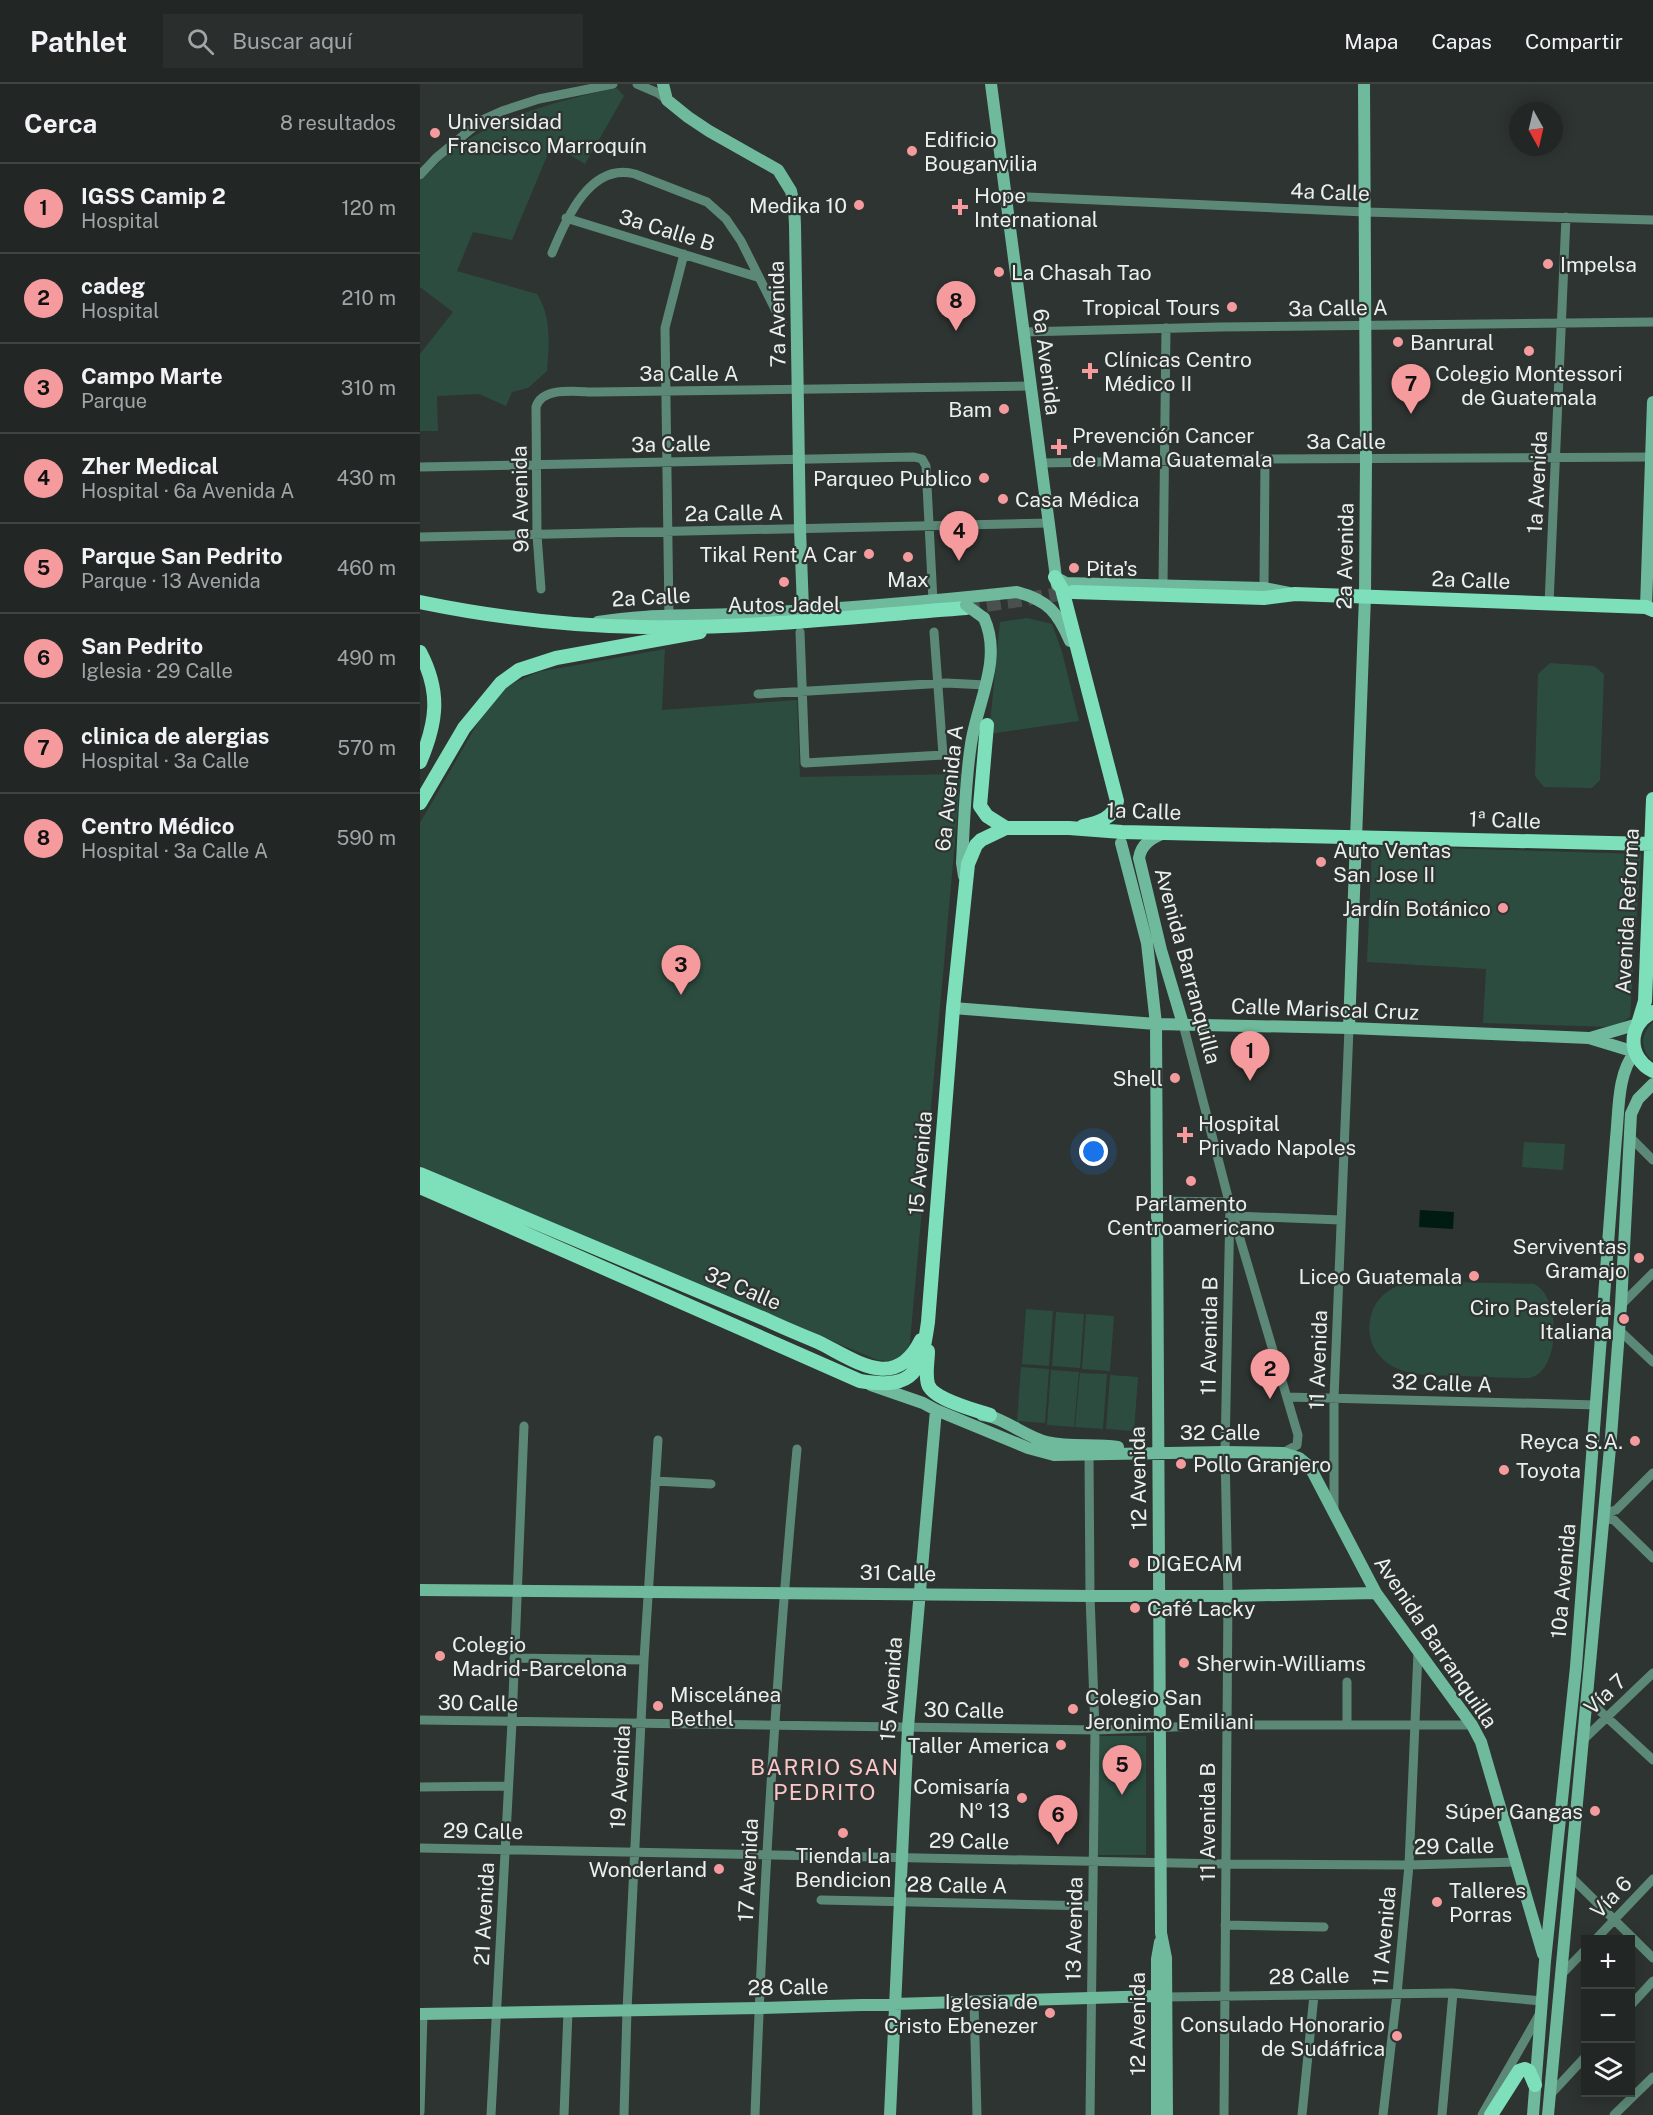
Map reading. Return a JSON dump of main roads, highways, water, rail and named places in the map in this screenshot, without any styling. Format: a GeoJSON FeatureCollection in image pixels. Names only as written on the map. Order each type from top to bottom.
{"type":"FeatureCollection","features":[{"type":"Feature","properties":{"kind":"main road","name":"7a Avenida"},"geometry":{"type":"LineString","coordinates":[[663,84],[667,100],[709,131],[777,170],[791,191],[795,225],[803,609]]}},
{"type":"Feature","properties":{"kind":"main road","name":"6a Avenida"},"geometry":{"type":"LineString","coordinates":[[991,84],[1055,577],[1109,793]]}},
{"type":"Feature","properties":{"kind":"main road","name":"2a Avenida"},"geometry":{"type":"LineString","coordinates":[[1349,1028],[1365,596],[1364,84]]}},
{"type":"Feature","properties":{"kind":"main road"},"geometry":{"type":"LineString","coordinates":[[1651,607],[1653,402]]}},
{"type":"Feature","properties":{"kind":"main road"},"geometry":{"type":"LineString","coordinates":[[1055,577],[1062,589],[1117,801],[1116,807],[1108,817],[1090,824],[1069,828]]}},
{"type":"Feature","properties":{"kind":"main road","name":"2a Calle"},"geometry":{"type":"LineString","coordinates":[[1055,577],[1066,583],[1264,588],[1295,594]]}},
{"type":"Feature","properties":{"kind":"main road","name":"2a Calle"},"geometry":{"type":"LineString","coordinates":[[589,624],[622,618],[939,601],[1017,592],[1030,596],[1056,614],[1070,641]]}},
{"type":"Feature","properties":{"kind":"main road","name":"2a Calle"},"geometry":{"type":"LineString","coordinates":[[1073,592],[1264,598],[1295,594],[1651,607]]}},
{"type":"Feature","properties":{"kind":"main road","name":"6a Avenida A"},"geometry":{"type":"LineString","coordinates":[[939,601],[966,606],[984,618],[990,636],[986,685],[971,743],[962,863],[966,883],[953,1008]]}},
{"type":"Feature","properties":{"kind":"main road"},"geometry":{"type":"LineString","coordinates":[[420,602],[521,619],[589,624]]}},
{"type":"Feature","properties":{"kind":"main road","name":"2a Calle"},"geometry":{"type":"LineString","coordinates":[[589,624],[642,627],[740,624],[966,606]]}},
{"type":"Feature","properties":{"kind":"main road"},"geometry":{"type":"LineString","coordinates":[[420,803],[464,728],[501,683],[519,670],[556,658],[631,646],[740,624]]}},
{"type":"Feature","properties":{"kind":"main road"},"geometry":{"type":"LineString","coordinates":[[420,652],[432,682],[435,702],[433,727],[420,762]]}},
{"type":"Feature","properties":{"kind":"main road"},"geometry":{"type":"LineString","coordinates":[[987,725],[980,806],[987,816],[1006,828]]}},
{"type":"Feature","properties":{"kind":"main road","name":"Avenida Reforma"},"geometry":{"type":"LineString","coordinates":[[1635,1052],[1634,1033],[1645,1001],[1653,799]]}},
{"type":"Feature","properties":{"kind":"main road","name":"1a Calle"},"geometry":{"type":"LineString","coordinates":[[966,883],[969,859],[976,845],[987,836],[1006,828],[1356,837]]}},
{"type":"Feature","properties":{"kind":"main road","name":"Avenida Barranquilla"},"geometry":{"type":"LineString","coordinates":[[1165,832],[1146,843],[1141,849],[1139,858],[1161,950],[1183,1024]]}},
{"type":"Feature","properties":{"kind":"main road","name":"1ª Calle"},"geometry":{"type":"LineString","coordinates":[[1356,837],[1652,845]]}},
{"type":"Feature","properties":{"kind":"main road"},"geometry":{"type":"LineString","coordinates":[[1121,843],[1148,943],[1156,1024]]}},
{"type":"Feature","properties":{"kind":"main road"},"geometry":{"type":"LineString","coordinates":[[1156,1024],[1161,1008],[1161,950]]}},
{"type":"Feature","properties":{"kind":"main road","name":"Calle Mariscal Cruz"},"geometry":{"type":"LineString","coordinates":[[953,1008],[1156,1024],[1349,1028],[1589,1038],[1635,1052]]}},
{"type":"Feature","properties":{"kind":"main road","name":"15 Avenida"},"geometry":{"type":"LineString","coordinates":[[928,1322],[953,1008]]}},
{"type":"Feature","properties":{"kind":"main road"},"geometry":{"type":"LineString","coordinates":[[1638,1024],[1653,1012]]}},
{"type":"Feature","properties":{"kind":"main road","name":"12 Avenida"},"geometry":{"type":"LineString","coordinates":[[1156,1024],[1161,1862],[1161,1933],[1157,1959],[1167,2115]]}},
{"type":"Feature","properties":{"kind":"main road","name":"Calle Mariscal Cruz"},"geometry":{"type":"LineString","coordinates":[[1589,1038],[1638,1024]]}},
{"type":"Feature","properties":{"kind":"main road"},"geometry":{"type":"LineString","coordinates":[[1608,1044],[1620,1054],[1625,1071]]}},
{"type":"Feature","properties":{"kind":"main road"},"geometry":{"type":"LineString","coordinates":[[1635,1052],[1644,1065],[1653,1071]]}},
{"type":"Feature","properties":{"kind":"main road","name":"10a Avenida"},"geometry":{"type":"LineString","coordinates":[[1533,2115],[1545,1961],[1568,1749],[1597,1405],[1616,1138],[1625,1071],[1635,1052]]}},
{"type":"Feature","properties":{"kind":"main road","name":"10a Avenida"},"geometry":{"type":"LineString","coordinates":[[1548,2115],[1604,1511],[1621,1305],[1631,1114],[1633,1106],[1653,1084]]}},
{"type":"Feature","properties":{"kind":"main road","name":"32 Calle"},"geometry":{"type":"LineString","coordinates":[[420,1174],[777,1325],[866,1366],[884,1369],[904,1362],[916,1350],[928,1322]]}},
{"type":"Feature","properties":{"kind":"main road","name":"32 Calle"},"geometry":{"type":"LineString","coordinates":[[420,1187],[860,1381],[923,1403],[1038,1452],[1054,1455],[1283,1453]]}},
{"type":"Feature","properties":{"kind":"main road"},"geometry":{"type":"LineString","coordinates":[[928,1322],[927,1379],[931,1391],[990,1415]]}},
{"type":"Feature","properties":{"kind":"main road","name":"32 Calle"},"geometry":{"type":"LineString","coordinates":[[860,1381],[892,1383],[911,1375],[920,1362],[928,1322]]}},
{"type":"Feature","properties":{"kind":"main road","name":"32 Calle"},"geometry":{"type":"LineString","coordinates":[[923,1403],[938,1402],[970,1412],[990,1415],[1026,1435],[1047,1442],[1158,1453]]}},
{"type":"Feature","properties":{"kind":"main road"},"geometry":{"type":"LineString","coordinates":[[1597,1405],[1605,1410],[1607,1417],[1602,1493],[1604,1511]]}},
{"type":"Feature","properties":{"kind":"main road","name":"15 Avenida"},"geometry":{"type":"LineString","coordinates":[[890,2115],[908,1727],[936,1410]]}},
{"type":"Feature","properties":{"kind":"main road","name":"Avenida Barranquilla"},"geometry":{"type":"LineString","coordinates":[[1283,1453],[1299,1458],[1310,1467],[1376,1593],[1472,1725],[1481,1742],[1545,1961]]}},
{"type":"Feature","properties":{"kind":"main road","name":"31 Calle"},"geometry":{"type":"LineString","coordinates":[[420,1590],[1090,1596],[1376,1593]]}},
{"type":"Feature","properties":{"kind":"main road"},"geometry":{"type":"LineString","coordinates":[[1568,1749],[1582,1747]]}},
{"type":"Feature","properties":{"kind":"main road","name":"12 Avenida"},"geometry":{"type":"LineString","coordinates":[[1156,2115],[1161,1997]]}},
{"type":"Feature","properties":{"kind":"main road","name":"28 Calle"},"geometry":{"type":"LineString","coordinates":[[421,2014],[1161,1997]]}},
{"type":"Feature","properties":{"kind":"main road"},"geometry":{"type":"LineString","coordinates":[[1491,2115],[1519,2071],[1525,2069],[1529,2071],[1535,2085]]}},
{"type":"Feature","properties":{"kind":"tunnel"},"geometry":{"type":"LineString","coordinates":[[966,608],[1073,592]]}},
{"type":"Feature","properties":{"kind":"place","name":"Universidad Francisco Marroquín"},"geometry":{"type":"Point","coordinates":[435,133]}},
{"type":"Feature","properties":{"kind":"place","name":"Edificio Bouganvilia"},"geometry":{"type":"Point","coordinates":[912,151]}},
{"type":"Feature","properties":{"kind":"place","name":"Medika 10"},"geometry":{"type":"Point","coordinates":[859,205]}},
{"type":"Feature","properties":{"kind":"place","name":"Hope International"},"geometry":{"type":"Point","coordinates":[960,207]}},
{"type":"Feature","properties":{"kind":"place","name":"Impelsa"},"geometry":{"type":"Point","coordinates":[1548,264]}},
{"type":"Feature","properties":{"kind":"place","name":"La Chasah Tao"},"geometry":{"type":"Point","coordinates":[999,272]}},
{"type":"Feature","properties":{"kind":"place","name":"Tropical Tours"},"geometry":{"type":"Point","coordinates":[1232,307]}},
{"type":"Feature","properties":{"kind":"place","name":"Centro Médico"},"geometry":{"type":"Point","coordinates":[956,331]}},
{"type":"Feature","properties":{"kind":"place","name":"Banrural"},"geometry":{"type":"Point","coordinates":[1398,342]}},
{"type":"Feature","properties":{"kind":"place","name":"Colegio Montessori de Guatemala"},"geometry":{"type":"Point","coordinates":[1529,351]}},
{"type":"Feature","properties":{"kind":"place","name":"Clínicas Centro Médico II"},"geometry":{"type":"Point","coordinates":[1090,371]}},
{"type":"Feature","properties":{"kind":"place","name":"Bam"},"geometry":{"type":"Point","coordinates":[1004,409]}},
{"type":"Feature","properties":{"kind":"place","name":"clinica de alergias"},"geometry":{"type":"Point","coordinates":[1411,414]}},
{"type":"Feature","properties":{"kind":"place","name":"Prevención Cancer de Mama Guatemala"},"geometry":{"type":"Point","coordinates":[1059,447]}},
{"type":"Feature","properties":{"kind":"place","name":"Parqueo Publico"},"geometry":{"type":"Point","coordinates":[984,478]}},
{"type":"Feature","properties":{"kind":"place","name":"Casa Médica"},"geometry":{"type":"Point","coordinates":[1003,499]}},
{"type":"Feature","properties":{"kind":"place","name":"Tikal Rent A Car"},"geometry":{"type":"Point","coordinates":[869,554]}},
{"type":"Feature","properties":{"kind":"place","name":"Max"},"geometry":{"type":"Point","coordinates":[908,557]}},
{"type":"Feature","properties":{"kind":"place","name":"Zher Medical"},"geometry":{"type":"Point","coordinates":[959,561]}},
{"type":"Feature","properties":{"kind":"place","name":"Pita's"},"geometry":{"type":"Point","coordinates":[1074,568]}},
{"type":"Feature","properties":{"kind":"place","name":"Autos Jadel"},"geometry":{"type":"Point","coordinates":[784,582]}},
{"type":"Feature","properties":{"kind":"place","name":"Auto Ventas San Jose II"},"geometry":{"type":"Point","coordinates":[1321,862]}},
{"type":"Feature","properties":{"kind":"place","name":"Jardín Botánico"},"geometry":{"type":"Point","coordinates":[1503,908]}},
{"type":"Feature","properties":{"kind":"place","name":"Campo Marte"},"geometry":{"type":"Point","coordinates":[681,995]}},
{"type":"Feature","properties":{"kind":"place","name":"Shell"},"geometry":{"type":"Point","coordinates":[1175,1078]}},
{"type":"Feature","properties":{"kind":"place","name":"IGSS Camip 2"},"geometry":{"type":"Point","coordinates":[1250,1081]}},
{"type":"Feature","properties":{"kind":"place","name":"Hospital Privado Napoles"},"geometry":{"type":"Point","coordinates":[1185,1135]}},
{"type":"Feature","properties":{"kind":"place","name":"Parlamento Centroamericano"},"geometry":{"type":"Point","coordinates":[1191,1181]}},
{"type":"Feature","properties":{"kind":"place","name":"Serviventas Gramajo"},"geometry":{"type":"Point","coordinates":[1639,1258]}},
{"type":"Feature","properties":{"kind":"place","name":"Liceo Guatemala"},"geometry":{"type":"Point","coordinates":[1474,1276]}},
{"type":"Feature","properties":{"kind":"place","name":"Ciro Pastelería Italiana"},"geometry":{"type":"Point","coordinates":[1624,1319]}},
{"type":"Feature","properties":{"kind":"place","name":"cadeg"},"geometry":{"type":"Point","coordinates":[1270,1399]}},
{"type":"Feature","properties":{"kind":"place","name":"Reyca S.A."},"geometry":{"type":"Point","coordinates":[1635,1441]}},
{"type":"Feature","properties":{"kind":"place","name":"Pollo Granjero"},"geometry":{"type":"Point","coordinates":[1181,1464]}},
{"type":"Feature","properties":{"kind":"place","name":"Toyota"},"geometry":{"type":"Point","coordinates":[1504,1470]}},
{"type":"Feature","properties":{"kind":"place","name":"DIGECAM"},"geometry":{"type":"Point","coordinates":[1134,1563]}},
{"type":"Feature","properties":{"kind":"place","name":"Café Lacky"},"geometry":{"type":"Point","coordinates":[1135,1608]}},
{"type":"Feature","properties":{"kind":"place","name":"Colegio Madrid-Barcelona"},"geometry":{"type":"Point","coordinates":[440,1656]}},
{"type":"Feature","properties":{"kind":"place","name":"Sherwin-Williams"},"geometry":{"type":"Point","coordinates":[1184,1663]}},
{"type":"Feature","properties":{"kind":"place","name":"Miscelánea Bethel"},"geometry":{"type":"Point","coordinates":[658,1706]}},
{"type":"Feature","properties":{"kind":"place","name":"Colegio San Jeronimo Emiliani"},"geometry":{"type":"Point","coordinates":[1073,1709]}},
{"type":"Feature","properties":{"kind":"place","name":"Taller America"},"geometry":{"type":"Point","coordinates":[1061,1745]}},
{"type":"Feature","properties":{"kind":"place","name":"Parque San Pedrito"},"geometry":{"type":"Point","coordinates":[1122,1795]}},
{"type":"Feature","properties":{"kind":"place","name":"Comisaría Nº 13"},"geometry":{"type":"Point","coordinates":[1022,1798]}},
{"type":"Feature","properties":{"kind":"place","name":"Súper Gangas"},"geometry":{"type":"Point","coordinates":[1595,1811]}},
{"type":"Feature","properties":{"kind":"place","name":"Tienda La Bendicion"},"geometry":{"type":"Point","coordinates":[843,1833]}},
{"type":"Feature","properties":{"kind":"place","name":"San Pedrito"},"geometry":{"type":"Point","coordinates":[1058,1845]}},
{"type":"Feature","properties":{"kind":"place","name":"Wonderland"},"geometry":{"type":"Point","coordinates":[719,1869]}},
{"type":"Feature","properties":{"kind":"place","name":"Talleres Porras"},"geometry":{"type":"Point","coordinates":[1437,1902]}},
{"type":"Feature","properties":{"kind":"place","name":"Iglesia de Cristo Ebenezer"},"geometry":{"type":"Point","coordinates":[1050,2013]}},
{"type":"Feature","properties":{"kind":"place","name":"Consulado Honorario de Sudáfrica"},"geometry":{"type":"Point","coordinates":[1397,2036]}},
{"type":"Feature","properties":{"kind":"district","name":"BARRIO SAN PEDRITO"},"geometry":{"type":"Point","coordinates":[825,1780]}}]}
